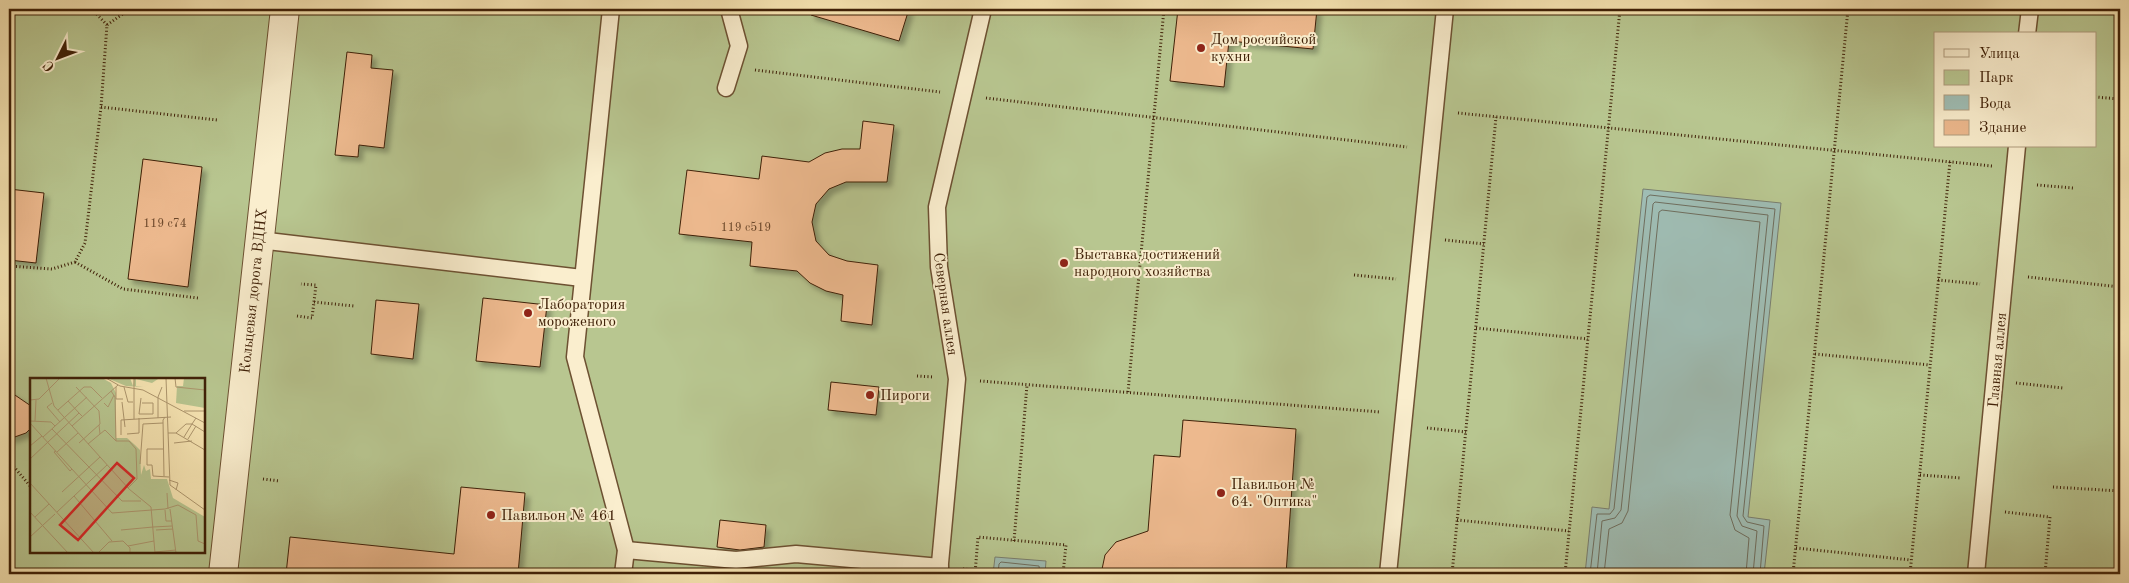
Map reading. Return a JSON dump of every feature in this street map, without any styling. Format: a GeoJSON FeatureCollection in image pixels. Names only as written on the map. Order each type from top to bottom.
{"type":"FeatureCollection","features":[{"type":"Feature","properties":{"kind":"street","name":"Кольцевая дорога ВДНХ"},"geometry":{"type":"LineString","coordinates":[[223,574],[285,9]]}},
{"type":"Feature","properties":{"kind":"lane"},"geometry":{"type":"LineString","coordinates":[[612,9],[575,357],[626,550],[623,574]]}},
{"type":"Feature","properties":{"kind":"lane"},"geometry":{"type":"LineString","coordinates":[[726,88],[739,46],[728,9]]}},
{"type":"Feature","properties":{"kind":"lane","name":"Северная аллея"},"geometry":{"type":"LineString","coordinates":[[940,571],[957,379],[939,267],[937,207],[983,9]]}},
{"type":"Feature","properties":{"kind":"lane"},"geometry":{"type":"LineString","coordinates":[[1388,574],[1445,9]]}},
{"type":"Feature","properties":{"kind":"lane"},"geometry":{"type":"LineString","coordinates":[[2028,32],[2030,9]]}},
{"type":"Feature","properties":{"kind":"lane","name":"Главная аллея"},"geometry":{"type":"LineString","coordinates":[[1976,574],[2017,148]]}},
{"type":"Feature","properties":{"kind":"lane"},"geometry":{"type":"LineString","coordinates":[[259,240],[582,278]]}},
{"type":"Feature","properties":{"kind":"lane"},"geometry":{"type":"LineString","coordinates":[[626,550],[736,560],[796,554],[940,571]]}},
{"type":"Feature","properties":{"kind":"path"},"geometry":{"type":"LineString","coordinates":[[75,262],[84,243],[101,107],[107,25],[92,9]]}},
{"type":"Feature","properties":{"kind":"path"},"geometry":{"type":"LineString","coordinates":[[107,25],[130,9]]}},
{"type":"Feature","properties":{"kind":"path"},"geometry":{"type":"LineString","coordinates":[[1128,392],[1164,9]]}},
{"type":"Feature","properties":{"kind":"path"},"geometry":{"type":"LineString","coordinates":[[1565,574],[1620,9]]}},
{"type":"Feature","properties":{"kind":"path"},"geometry":{"type":"LineString","coordinates":[[1793,574],[1848,9]]}},
{"type":"Feature","properties":{"kind":"path"},"geometry":{"type":"LineString","coordinates":[[732,67],[1430,150]]}},
{"type":"Feature","properties":{"kind":"path"},"geometry":{"type":"LineString","coordinates":[[9,74],[15,74]]}},
{"type":"Feature","properties":{"kind":"path"},"geometry":{"type":"LineString","coordinates":[[2096,97],[2120,100]]}},
{"type":"Feature","properties":{"kind":"path"},"geometry":{"type":"LineString","coordinates":[[101,107],[217,120]]}},
{"type":"Feature","properties":{"kind":"path"},"geometry":{"type":"LineString","coordinates":[[1434,110],[1950,162],[2073,188]]}},
{"type":"Feature","properties":{"kind":"path"},"geometry":{"type":"LineString","coordinates":[[1452,574],[1496,116]]}},
{"type":"Feature","properties":{"kind":"path"},"geometry":{"type":"LineString","coordinates":[[1910,574],[1950,162]]}},
{"type":"Feature","properties":{"kind":"path"},"geometry":{"type":"LineString","coordinates":[[1421,238],[1484,244]]}},
{"type":"Feature","properties":{"kind":"path"},"geometry":{"type":"LineString","coordinates":[[9,266],[52,269],[75,262],[123,289],[198,298]]}},
{"type":"Feature","properties":{"kind":"path"},"geometry":{"type":"LineString","coordinates":[[1354,275],[1417,281]]}},
{"type":"Feature","properties":{"kind":"path"},"geometry":{"type":"LineString","coordinates":[[1938,280],[2004,281],[2120,287]]}},
{"type":"Feature","properties":{"kind":"path"},"geometry":{"type":"LineString","coordinates":[[297,316],[312,318],[316,285],[301,284]]}},
{"type":"Feature","properties":{"kind":"path"},"geometry":{"type":"LineString","coordinates":[[314,302],[354,306]]}},
{"type":"Feature","properties":{"kind":"path"},"geometry":{"type":"LineString","coordinates":[[1476,328],[1588,340]]}},
{"type":"Feature","properties":{"kind":"path"},"geometry":{"type":"LineString","coordinates":[[1815,354],[1930,365]]}},
{"type":"Feature","properties":{"kind":"path"},"geometry":{"type":"LineString","coordinates":[[917,376],[1128,392],[1403,420],[1466,432]]}},
{"type":"Feature","properties":{"kind":"path"},"geometry":{"type":"LineString","coordinates":[[1994,381],[2063,388]]}},
{"type":"Feature","properties":{"kind":"path"},"geometry":{"type":"LineString","coordinates":[[1014,541],[1027,384]]}},
{"type":"Feature","properties":{"kind":"path"},"geometry":{"type":"LineString","coordinates":[[9,461],[30,486]]}},
{"type":"Feature","properties":{"kind":"path"},"geometry":{"type":"LineString","coordinates":[[1920,475],[1985,480]]}},
{"type":"Feature","properties":{"kind":"path"},"geometry":{"type":"LineString","coordinates":[[261,479],[280,481]]}},
{"type":"Feature","properties":{"kind":"path"},"geometry":{"type":"LineString","coordinates":[[2053,487],[2120,491]]}},
{"type":"Feature","properties":{"kind":"path"},"geometry":{"type":"LineString","coordinates":[[1982,510],[2050,517],[2045,574]]}},
{"type":"Feature","properties":{"kind":"path"},"geometry":{"type":"LineString","coordinates":[[1457,520],[1569,531]]}},
{"type":"Feature","properties":{"kind":"path"},"geometry":{"type":"LineString","coordinates":[[975,574],[978,537],[1066,545],[1063,574]]}},
{"type":"Feature","properties":{"kind":"path"},"geometry":{"type":"LineString","coordinates":[[1796,548],[1911,560]]}},
{"type":"Feature","properties":{"kind":"green space","name":"Выставка достижений народного хозяйства"},"geometry":{"type":"Polygon","coordinates":[[[9,9],[2120,9],[2120,574],[9,574],[9,9]]]}},
{"type":"Feature","properties":{"kind":"water"},"geometry":{"type":"Polygon","coordinates":[[[1643,189],[1781,203],[1748,517],[1770,520],[1764,574],[1585,574],[1592,507],[1609,509],[1643,189]]]}},
{"type":"Feature","properties":{"kind":"water"},"geometry":{"type":"Polygon","coordinates":[[[995,557],[1046,561],[1045,574],[993,574],[995,557]]]}},
{"type":"Feature","properties":{"kind":"building"},"geometry":{"type":"Polygon","coordinates":[[[811,9],[909,9],[899,41],[811,15],[811,9]]]}},
{"type":"Feature","properties":{"kind":"building","name":"Дом российской кухни"},"geometry":{"type":"Polygon","coordinates":[[[1178,9],[1317,9],[1313,49],[1229,41],[1224,87],[1170,81],[1178,9]]]}},
{"type":"Feature","properties":{"kind":"building"},"geometry":{"type":"Polygon","coordinates":[[[347,52],[372,55],[371,68],[393,70],[384,148],[359,145],[358,157],[335,155],[347,52]]]}},
{"type":"Feature","properties":{"kind":"building"},"geometry":{"type":"Polygon","coordinates":[[[863,121],[894,125],[887,182],[846,182],[829,189],[816,204],[812,222],[816,241],[829,255],[847,261],[878,265],[872,325],[841,321],[843,295],[826,291],[810,283],[797,271],[750,266],[752,242],[679,234],[687,170],[759,179],[762,156],[809,162],[825,153],[842,149],[860,149],[863,121]]]}},
{"type":"Feature","properties":{"kind":"building"},"geometry":{"type":"Polygon","coordinates":[[[143,159],[202,167],[188,287],[128,279],[143,159]]]}},
{"type":"Feature","properties":{"kind":"building"},"geometry":{"type":"Polygon","coordinates":[[[9,189],[44,193],[36,263],[9,260],[9,189]]]}},
{"type":"Feature","properties":{"kind":"building"},"geometry":{"type":"Polygon","coordinates":[[[483,298],[547,305],[540,367],[476,361],[483,298]]]}},
{"type":"Feature","properties":{"kind":"building"},"geometry":{"type":"Polygon","coordinates":[[[376,300],[419,304],[413,359],[371,354],[376,300]]]}},
{"type":"Feature","properties":{"kind":"building"},"geometry":{"type":"Polygon","coordinates":[[[831,382],[879,387],[876,415],[828,410],[831,382]]]}},
{"type":"Feature","properties":{"kind":"building"},"geometry":{"type":"Polygon","coordinates":[[[9,391],[30,405],[30,429],[26,433],[9,439],[9,391]]]}},
{"type":"Feature","properties":{"kind":"building","name":"Павильон № 64. \"Оптика\""},"geometry":{"type":"Polygon","coordinates":[[[1183,420],[1296,429],[1286,574],[1101,574],[1105,555],[1116,542],[1148,531],[1154,455],[1180,457],[1183,420]]]}},
{"type":"Feature","properties":{"kind":"building","name":"Павильон № 461"},"geometry":{"type":"Polygon","coordinates":[[[461,487],[525,493],[518,574],[286,574],[290,537],[454,554],[461,487]]]}},
{"type":"Feature","properties":{"kind":"building"},"geometry":{"type":"Polygon","coordinates":[[[720,520],[766,525],[764,547],[740,550],[717,547],[720,520]]]}},
{"type":"Feature","properties":{"kind":"place","name":"Дом российской кухни"},"geometry":{"type":"Point","coordinates":[1201,48]}},
{"type":"Feature","properties":{"kind":"place","name":"Выставка достижений народного хозяйства"},"geometry":{"type":"Point","coordinates":[1064,263]}},
{"type":"Feature","properties":{"kind":"place","name":"Лаборатория мороженого"},"geometry":{"type":"Point","coordinates":[528,313]}},
{"type":"Feature","properties":{"kind":"place","name":"Пироги"},"geometry":{"type":"Point","coordinates":[870,395]}},
{"type":"Feature","properties":{"kind":"place","name":"Павильон № 64. \"Оптика\""},"geometry":{"type":"Point","coordinates":[1221,493]}},
{"type":"Feature","properties":{"kind":"place","name":"Павильон № 461"},"geometry":{"type":"Point","coordinates":[491,515]}}]}
